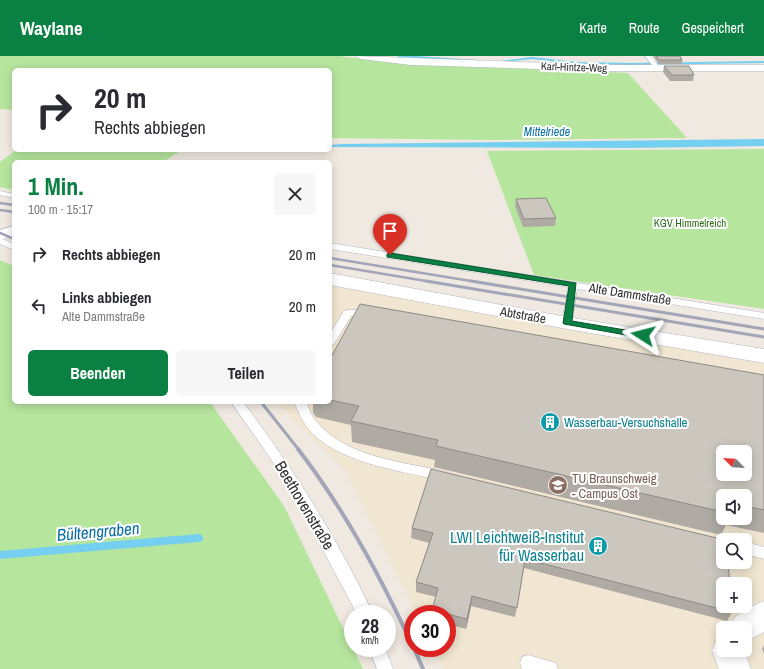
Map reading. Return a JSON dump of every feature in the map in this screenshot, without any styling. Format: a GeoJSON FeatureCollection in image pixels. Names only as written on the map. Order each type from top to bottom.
{"type":"FeatureCollection","features":[{"type":"Feature","properties":{"kind":"street","name":"Karl-Hintze-Weg"},"geometry":{"type":"LineString","coordinates":[[361,56],[411,62],[764,68]]}},
{"type":"Feature","properties":{"kind":"street"},"geometry":{"type":"LineString","coordinates":[[0,235],[12,232]]}},
{"type":"Feature","properties":{"kind":"street","name":"Abtstraße"},"geometry":{"type":"LineString","coordinates":[[332,279],[567,323],[764,356]]}},
{"type":"Feature","properties":{"kind":"street"},"geometry":{"type":"LineString","coordinates":[[752,623],[764,615]]}},
{"type":"Feature","properties":{"kind":"street"},"geometry":{"type":"LineString","coordinates":[[731,657],[735,669]]}},
{"type":"Feature","properties":{"kind":"lane"},"geometry":{"type":"LineString","coordinates":[[649,57],[657,67]]}},
{"type":"Feature","properties":{"kind":"lane"},"geometry":{"type":"LineString","coordinates":[[0,193],[12,196]]}},
{"type":"Feature","properties":{"kind":"lane"},"geometry":{"type":"LineString","coordinates":[[0,241],[12,246]]}},
{"type":"Feature","properties":{"kind":"lane","name":"Alte Dammstraße"},"geometry":{"type":"LineString","coordinates":[[332,246],[764,316]]}},
{"type":"Feature","properties":{"kind":"lane"},"geometry":{"type":"LineString","coordinates":[[567,323],[573,285]]}},
{"type":"Feature","properties":{"kind":"lane"},"geometry":{"type":"LineString","coordinates":[[332,339],[348,312],[385,314]]}},
{"type":"Feature","properties":{"kind":"lane","name":"Beethovenstraße"},"geometry":{"type":"LineString","coordinates":[[239,404],[260,432],[295,486],[333,551],[360,605]]}},
{"type":"Feature","properties":{"kind":"lane"},"geometry":{"type":"LineString","coordinates":[[301,404],[311,424],[335,444],[370,458],[454,479]]}},
{"type":"Feature","properties":{"kind":"lane"},"geometry":{"type":"LineString","coordinates":[[752,549],[764,552]]}},
{"type":"Feature","properties":{"kind":"lane"},"geometry":{"type":"LineString","coordinates":[[380,657],[385,669]]}},
{"type":"Feature","properties":{"kind":"lane"},"geometry":{"type":"LineString","coordinates":[[528,663],[550,669]]}},
{"type":"Feature","properties":{"kind":"shaded area","name":"TU Braunschweig - Campus Ost"},"geometry":{"type":"Polygon","coordinates":[[[332,285],[764,360],[764,669],[444,669],[438,657],[456,657],[456,605],[412,605],[344,469],[277,404],[332,404],[332,285]]]}},
{"type":"Feature","properties":{"kind":"green space"},"geometry":{"type":"Polygon","coordinates":[[[0,56],[339,56],[393,63],[628,73],[687,138],[492,140],[332,138],[332,68],[12,68],[12,110],[0,109],[0,56]]]}},
{"type":"Feature","properties":{"kind":"green space","name":"KGV Himmelreich"},"geometry":{"type":"Polygon","coordinates":[[[764,149],[764,309],[534,275],[487,151],[764,149]]]}},
{"type":"Feature","properties":{"kind":"green space"},"geometry":{"type":"Polygon","coordinates":[[[13,152],[179,152],[166,160],[12,160],[12,190],[0,187],[0,162],[13,152]]]}},
{"type":"Feature","properties":{"kind":"green space"},"geometry":{"type":"Polygon","coordinates":[[[0,260],[12,265],[12,404],[211,404],[284,506],[344,630],[344,657],[357,657],[363,669],[0,669],[0,260]]]}},
{"type":"Feature","properties":{"kind":"water"},"geometry":{"type":"Polygon","coordinates":[[[764,139],[764,146],[629,148],[332,147],[332,145],[764,139]]]}},
{"type":"Feature","properties":{"kind":"building"},"geometry":{"type":"Polygon","coordinates":[[[656,56],[680,56],[682,60],[659,60],[656,56]]]}},
{"type":"Feature","properties":{"kind":"building"},"geometry":{"type":"Polygon","coordinates":[[[664,66],[689,66],[694,75],[672,75],[664,66]]]}},
{"type":"Feature","properties":{"kind":"building"},"geometry":{"type":"Polygon","coordinates":[[[546,198],[556,218],[524,219],[516,199],[546,198]]]}},
{"type":"Feature","properties":{"kind":"building","name":"Wasserbau-Versuchshalle"},"geometry":{"type":"Polygon","coordinates":[[[360,304],[764,375],[764,510],[752,507],[752,489],[716,489],[716,510],[436,446],[438,440],[351,421],[359,406],[332,400],[332,355],[360,304]]]}},
{"type":"Feature","properties":{"kind":"building"},"geometry":{"type":"Polygon","coordinates":[[[431,469],[716,538],[716,569],[729,569],[729,577],[716,577],[716,608],[525,559],[517,608],[472,596],[467,619],[456,616],[456,605],[433,605],[438,588],[416,582],[433,533],[412,528],[431,469]]]}},
{"type":"Feature","properties":{"kind":"waterway"},"geometry":{"type":"LineString","coordinates":[[399,56],[479,61]]}},
{"type":"Feature","properties":{"kind":"waterway"},"geometry":{"type":"LineString","coordinates":[[495,62],[532,58],[577,63],[631,64],[764,62]]}},
{"type":"Feature","properties":{"kind":"waterway","name":"Bültengraben"},"geometry":{"type":"LineString","coordinates":[[0,555],[199,538]]}},
{"type":"Feature","properties":{"kind":"railway"},"geometry":{"type":"LineString","coordinates":[[0,203],[12,205]]}},
{"type":"Feature","properties":{"kind":"railway"},"geometry":{"type":"LineString","coordinates":[[0,210],[12,212]]}},
{"type":"Feature","properties":{"kind":"railway"},"geometry":{"type":"LineString","coordinates":[[0,233],[12,238]]}},
{"type":"Feature","properties":{"kind":"railway"},"geometry":{"type":"LineString","coordinates":[[332,258],[477,282]]}},
{"type":"Feature","properties":{"kind":"railway"},"geometry":{"type":"LineString","coordinates":[[332,265],[426,281]]}},
{"type":"Feature","properties":{"kind":"railway"},"geometry":{"type":"LineString","coordinates":[[426,281],[764,337]]}},
{"type":"Feature","properties":{"kind":"railway"},"geometry":{"type":"LineString","coordinates":[[426,281],[432,282]]}},
{"type":"Feature","properties":{"kind":"railway"},"geometry":{"type":"LineString","coordinates":[[471,281],[764,329]]}},
{"type":"Feature","properties":{"kind":"railway"},"geometry":{"type":"LineString","coordinates":[[263,404],[299,450]]}},
{"type":"Feature","properties":{"kind":"railway"},"geometry":{"type":"LineString","coordinates":[[298,449],[347,520],[375,570],[404,628]]}},
{"type":"Feature","properties":{"kind":"railway"},"geometry":{"type":"LineString","coordinates":[[418,657],[423,669]]}},
{"type":"Feature","properties":{"kind":"place","name":"Wasserbau-Versuchshalle"},"geometry":{"type":"Point","coordinates":[550,422]}},
{"type":"Feature","properties":{"kind":"place","name":"TU Braunschweig - Campus Ost"},"geometry":{"type":"Point","coordinates":[558,485]}},
{"type":"Feature","properties":{"kind":"place","name":"LWI Leichtweiß-Institut für Wasserbau"},"geometry":{"type":"Point","coordinates":[598,546]}},
{"type":"Feature","properties":{"kind":"route"},"geometry":{"type":"LineString","coordinates":[[390,255],[573,285],[567,323],[643,335]]}},
{"type":"Feature","properties":{"kind":"water label","name":"Mittelriede"},"geometry":{"type":"Point","coordinates":[547,132]}}]}
